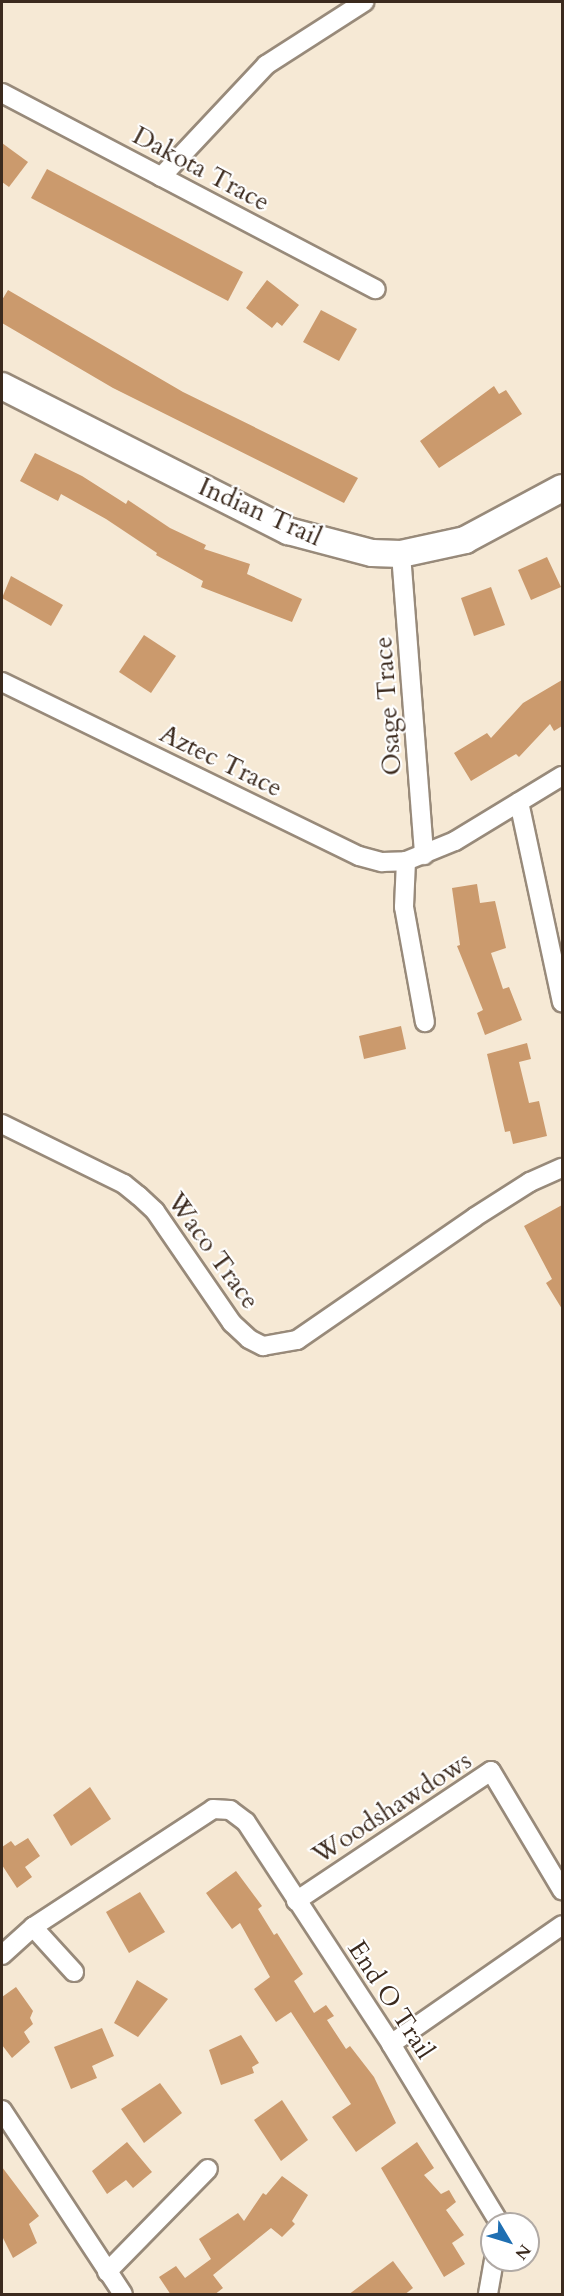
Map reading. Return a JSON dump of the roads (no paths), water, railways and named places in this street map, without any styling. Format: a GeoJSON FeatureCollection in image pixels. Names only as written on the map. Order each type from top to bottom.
{"type":"FeatureCollection","features":[{"type":"Feature","properties":{"kind":"street"},"geometry":{"type":"LineString","coordinates":[[161,177],[266,65],[364,2]]}},
{"type":"Feature","properties":{"kind":"street","name":"Dakota Trace"},"geometry":{"type":"LineString","coordinates":[[2,93],[376,289]]}},
{"type":"Feature","properties":{"kind":"street","name":"Indian Trail"},"geometry":{"type":"LineString","coordinates":[[2,386],[288,531],[372,554],[400,554],[465,540],[562,488]]}},
{"type":"Feature","properties":{"kind":"street","name":"Osage Trace"},"geometry":{"type":"LineString","coordinates":[[400,554],[415,858],[404,907],[425,1022]]}},
{"type":"Feature","properties":{"kind":"street","name":"Aztec Trace"},"geometry":{"type":"LineString","coordinates":[[2,682],[359,856],[382,862],[415,858]]}},
{"type":"Feature","properties":{"kind":"street"},"geometry":{"type":"LineString","coordinates":[[415,858],[455,841],[562,776]]}},
{"type":"Feature","properties":{"kind":"street"},"geometry":{"type":"LineString","coordinates":[[519,802],[562,1002]]}},
{"type":"Feature","properties":{"kind":"street","name":"Waco Trace"},"geometry":{"type":"LineString","coordinates":[[2,1124],[104,1174],[139,1196],[154,1211],[232,1323],[249,1339],[263,1346],[297,1340],[475,1217],[530,1182],[562,1168]]}},
{"type":"Feature","properties":{"kind":"street","name":"Woodshawdows"},"geometry":{"type":"LineString","coordinates":[[296,1901],[491,1770],[562,1890]]}},
{"type":"Feature","properties":{"kind":"street","name":"End O Trail"},"geometry":{"type":"LineString","coordinates":[[33,1927],[213,1809],[230,1810],[246,1822],[390,2044],[493,2212]]}},
{"type":"Feature","properties":{"kind":"street"},"geometry":{"type":"LineString","coordinates":[[390,2044],[562,1925]]}},
{"type":"Feature","properties":{"kind":"street"},"geometry":{"type":"LineString","coordinates":[[2,1955],[33,1927],[74,1972]]}},
{"type":"Feature","properties":{"kind":"street"},"geometry":{"type":"LineString","coordinates":[[2,2110],[123,2295]]}},
{"type":"Feature","properties":{"kind":"street"},"geometry":{"type":"LineString","coordinates":[[107,2272],[208,2169]]}},
{"type":"Feature","properties":{"kind":"street"},"geometry":{"type":"LineString","coordinates":[[488,2295],[492,2272]]}}]}
